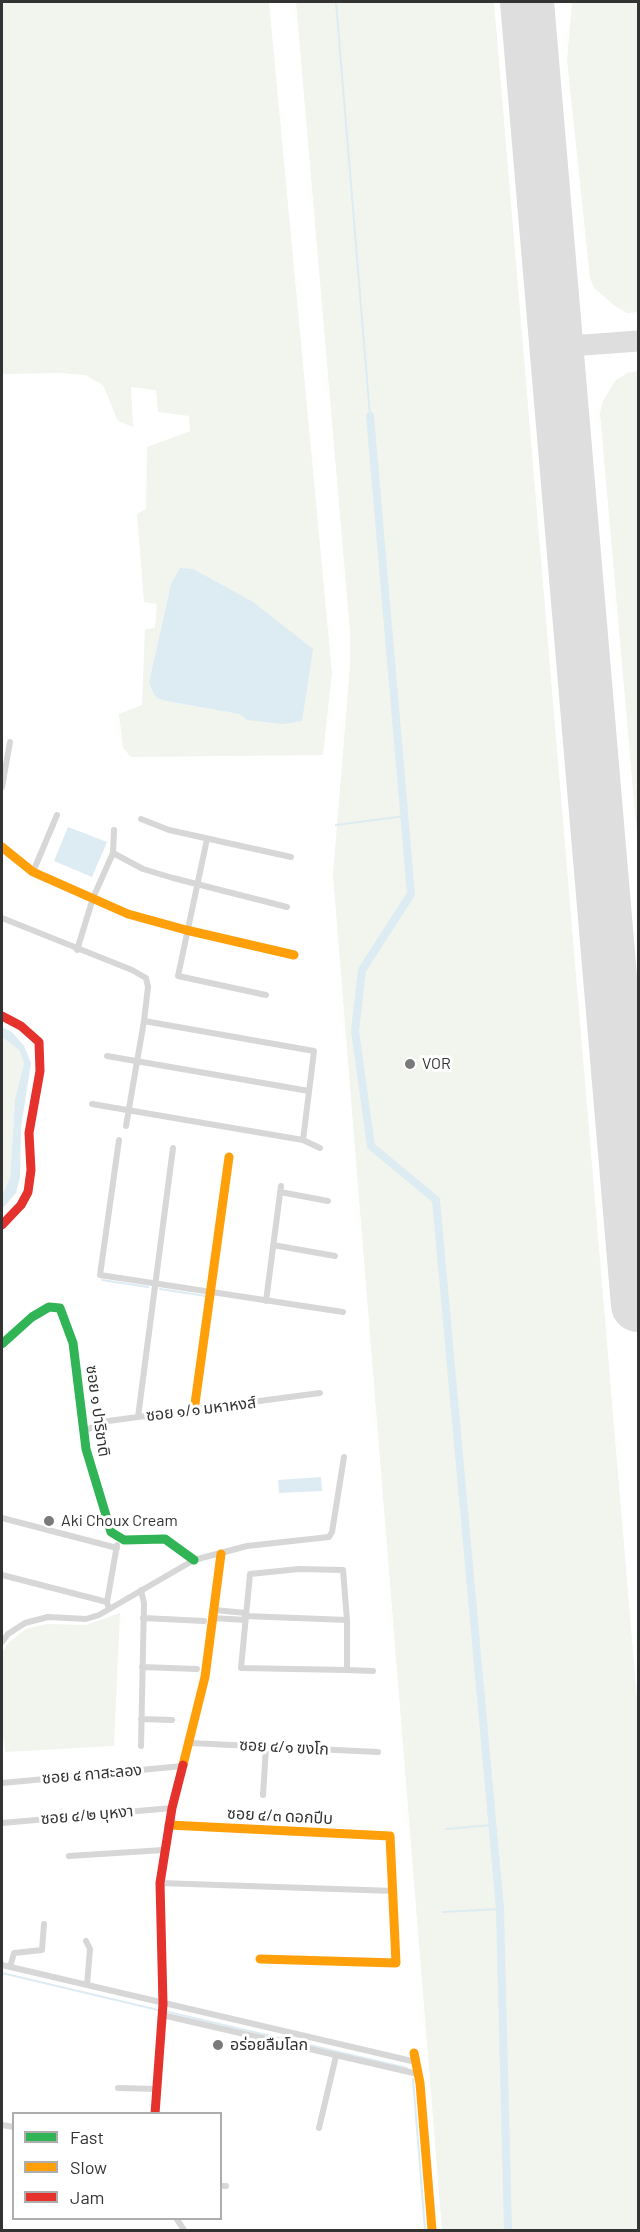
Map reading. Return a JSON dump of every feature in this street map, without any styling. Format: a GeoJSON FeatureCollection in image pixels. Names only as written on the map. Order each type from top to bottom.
{"type":"FeatureCollection","features":[{"type":"Feature","properties":{"kind":"street"},"geometry":{"type":"LineString","coordinates":[[2,787],[10,742]]}},
{"type":"Feature","properties":{"kind":"street"},"geometry":{"type":"LineString","coordinates":[[33,872],[57,815]]}},
{"type":"Feature","properties":{"kind":"street"},"geometry":{"type":"LineString","coordinates":[[141,819],[169,830],[207,840],[291,857]]}},
{"type":"Feature","properties":{"kind":"street"},"geometry":{"type":"LineString","coordinates":[[77,950],[93,898],[112,853],[114,830]]}},
{"type":"Feature","properties":{"kind":"street"},"geometry":{"type":"LineString","coordinates":[[207,840],[178,976],[266,995]]}},
{"type":"Feature","properties":{"kind":"street"},"geometry":{"type":"LineString","coordinates":[[3,850],[33,872],[128,914],[294,955]]}},
{"type":"Feature","properties":{"kind":"street"},"geometry":{"type":"LineString","coordinates":[[112,853],[143,868],[287,907]]}},
{"type":"Feature","properties":{"kind":"street"},"geometry":{"type":"LineString","coordinates":[[2,918],[77,950],[132,970],[146,978],[148,987],[144,1021],[126,1126]]}},
{"type":"Feature","properties":{"kind":"street"},"geometry":{"type":"LineString","coordinates":[[2,1016],[21,1026],[39,1042],[40,1071],[29,1132],[31,1170],[28,1192],[21,1205],[2,1225]]}},
{"type":"Feature","properties":{"kind":"street"},"geometry":{"type":"LineString","coordinates":[[144,1021],[314,1051],[303,1140]]}},
{"type":"Feature","properties":{"kind":"street"},"geometry":{"type":"LineString","coordinates":[[107,1056],[309,1091]]}},
{"type":"Feature","properties":{"kind":"street"},"geometry":{"type":"LineString","coordinates":[[92,1104],[303,1140],[320,1148]]}},
{"type":"Feature","properties":{"kind":"street"},"geometry":{"type":"LineString","coordinates":[[119,1140],[100,1275],[343,1312]]}},
{"type":"Feature","properties":{"kind":"street"},"geometry":{"type":"LineString","coordinates":[[138,1417],[173,1148]]}},
{"type":"Feature","properties":{"kind":"street"},"geometry":{"type":"LineString","coordinates":[[194,1411],[229,1157]]}},
{"type":"Feature","properties":{"kind":"street"},"geometry":{"type":"LineString","coordinates":[[266,1301],[281,1189],[328,1201]]}},
{"type":"Feature","properties":{"kind":"street"},"geometry":{"type":"LineString","coordinates":[[273,1245],[335,1256]]}},
{"type":"Feature","properties":{"kind":"street","name":"ซอย ๑ ปาริชาติ"},"geometry":{"type":"LineString","coordinates":[[2,1344],[33,1317],[49,1307],[60,1308],[73,1344],[86,1449],[107,1524],[117,1543]]}},
{"type":"Feature","properties":{"kind":"street","name":"ซอย ๑/๑ มหาหงส์"},"geometry":{"type":"LineString","coordinates":[[84,1431],[108,1421],[320,1393]]}},
{"type":"Feature","properties":{"kind":"street"},"geometry":{"type":"LineString","coordinates":[[2,1642],[5,1633],[25,1623],[48,1617],[86,1619],[194,1560],[247,1546],[329,1537],[333,1527],[344,1457]]}},
{"type":"Feature","properties":{"kind":"street"},"geometry":{"type":"LineString","coordinates":[[2,1518],[117,1543],[165,1539],[194,1560]]}},
{"type":"Feature","properties":{"kind":"street"},"geometry":{"type":"LineString","coordinates":[[108,1606],[117,1543]]}},
{"type":"Feature","properties":{"kind":"street"},"geometry":{"type":"LineString","coordinates":[[155,2112],[163,2004],[160,1883],[172,1808],[205,1677],[210,1616],[221,1554]]}},
{"type":"Feature","properties":{"kind":"street"},"geometry":{"type":"LineString","coordinates":[[347,1671],[347,1620],[343,1570],[299,1569],[250,1574],[241,1668],[347,1671],[373,1671]]}},
{"type":"Feature","properties":{"kind":"street"},"geometry":{"type":"LineString","coordinates":[[2,1575],[108,1606]]}},
{"type":"Feature","properties":{"kind":"street"},"geometry":{"type":"LineString","coordinates":[[141,1590],[144,1603],[141,1746]]}},
{"type":"Feature","properties":{"kind":"street"},"geometry":{"type":"LineString","coordinates":[[143,1618],[245,1616],[347,1620]]}},
{"type":"Feature","properties":{"kind":"street"},"geometry":{"type":"LineString","coordinates":[[142,1667],[197,1669]]}},
{"type":"Feature","properties":{"kind":"street"},"geometry":{"type":"LineString","coordinates":[[141,1719],[172,1720]]}},
{"type":"Feature","properties":{"kind":"street","name":"ซอย ๔/๑ ฃงโก"},"geometry":{"type":"LineString","coordinates":[[190,1743],[378,1752]]}},
{"type":"Feature","properties":{"kind":"street"},"geometry":{"type":"LineString","coordinates":[[263,1795],[266,1747]]}},
{"type":"Feature","properties":{"kind":"street","name":"ซอย ๔ กาสะลอง"},"geometry":{"type":"LineString","coordinates":[[2,1783],[183,1766]]}},
{"type":"Feature","properties":{"kind":"street","name":"ซอย ๔/๒ บุหงา"},"geometry":{"type":"LineString","coordinates":[[2,1823],[172,1808]]}},
{"type":"Feature","properties":{"kind":"street","name":"ซอย ๔/๓ ดอกปีบ"},"geometry":{"type":"LineString","coordinates":[[169,1826],[390,1836],[394,1892]]}},
{"type":"Feature","properties":{"kind":"street"},"geometry":{"type":"LineString","coordinates":[[69,1856],[164,1850]]}},
{"type":"Feature","properties":{"kind":"street"},"geometry":{"type":"LineString","coordinates":[[160,1883],[394,1892],[396,1963],[260,1959]]}},
{"type":"Feature","properties":{"kind":"street"},"geometry":{"type":"LineString","coordinates":[[10,1967],[14,1953],[42,1950],[44,1924]]}},
{"type":"Feature","properties":{"kind":"street"},"geometry":{"type":"LineString","coordinates":[[86,1941],[90,1949],[87,1985]]}},
{"type":"Feature","properties":{"kind":"street"},"geometry":{"type":"LineString","coordinates":[[2,1965],[238,2021],[415,2057],[420,2083],[432,2230]]}},
{"type":"Feature","properties":{"kind":"street"},"geometry":{"type":"LineString","coordinates":[[162,2015],[418,2074]]}},
{"type":"Feature","properties":{"kind":"street"},"geometry":{"type":"LineString","coordinates":[[236,2033],[238,2021]]}},
{"type":"Feature","properties":{"kind":"street"},"geometry":{"type":"LineString","coordinates":[[319,2128],[336,2056]]}},
{"type":"Feature","properties":{"kind":"street"},"geometry":{"type":"LineString","coordinates":[[118,2088],[158,2089]]}},
{"type":"Feature","properties":{"kind":"shaded area"},"geometry":{"type":"Polygon","coordinates":[[[2,2],[269,2],[332,673],[323,755],[131,757],[123,748],[119,714],[142,705],[145,629],[155,628],[157,604],[144,602],[137,514],[146,509],[147,447],[190,431],[189,416],[158,412],[156,390],[131,387],[133,427],[118,421],[103,385],[85,375],[2,374],[2,2]],[[171,584],[149,682],[152,692],[166,701],[239,714],[247,720],[171,584]]]}},
{"type":"Feature","properties":{"kind":"shaded area"},"geometry":{"type":"Polygon","coordinates":[[[296,2],[494,2],[638,1711],[638,2230],[442,2230],[333,875],[350,665],[350,632],[296,2]]]}},
{"type":"Feature","properties":{"kind":"shaded area"},"geometry":{"type":"Polygon","coordinates":[[[572,2],[638,2],[638,312],[627,313],[615,306],[594,288],[590,278],[567,60],[572,2]]]}},
{"type":"Feature","properties":{"kind":"shaded area"},"geometry":{"type":"Polygon","coordinates":[[[638,371],[638,847],[600,413],[603,401],[615,381],[627,373],[638,371]]]}},
{"type":"Feature","properties":{"kind":"shaded area"},"geometry":{"type":"Polygon","coordinates":[[[180,568],[193,569],[253,602],[313,649],[302,721],[283,724],[247,720],[239,714],[157,698],[149,682],[171,584],[180,568]]]}},
{"type":"Feature","properties":{"kind":"shaded area"},"geometry":{"type":"Polygon","coordinates":[[[68,827],[107,842],[92,877],[54,861],[68,827]]]}},
{"type":"Feature","properties":{"kind":"shaded area"},"geometry":{"type":"Polygon","coordinates":[[[2,1027],[12,1032],[24,1046],[31,1063],[21,1127],[20,1177],[16,1193],[2,1209],[2,1195],[10,1178],[15,1099],[24,1063],[19,1050],[2,1037],[2,1027]]]}},
{"type":"Feature","properties":{"kind":"shaded area"},"geometry":{"type":"Polygon","coordinates":[[[2,1037],[19,1050],[24,1063],[15,1099],[10,1178],[2,1195],[2,1037]]]}},
{"type":"Feature","properties":{"kind":"shaded area"},"geometry":{"type":"Polygon","coordinates":[[[321,1477],[322,1491],[279,1493],[278,1480],[321,1477]]]}},
{"type":"Feature","properties":{"kind":"shaded area"},"geometry":{"type":"Polygon","coordinates":[[[120,1613],[114,1746],[5,1752],[2,1727],[2,1652],[9,1642],[26,1629],[47,1624],[86,1625],[120,1613]]]}},
{"type":"Feature","properties":{"kind":"waterway"},"geometry":{"type":"LineString","coordinates":[[336,2],[370,416]]}},
{"type":"Feature","properties":{"kind":"waterway"},"geometry":{"type":"LineString","coordinates":[[370,416],[411,894],[362,970],[355,1031],[371,1146],[436,1200],[500,1909],[508,2230]]}},
{"type":"Feature","properties":{"kind":"waterway"},"geometry":{"type":"LineString","coordinates":[[336,825],[405,816]]}},
{"type":"Feature","properties":{"kind":"waterway"},"geometry":{"type":"LineString","coordinates":[[102,1280],[148,1287]]}},
{"type":"Feature","properties":{"kind":"waterway"},"geometry":{"type":"LineString","coordinates":[[160,1289],[206,1296]]}},
{"type":"Feature","properties":{"kind":"waterway"},"geometry":{"type":"LineString","coordinates":[[446,1829],[492,1825]]}},
{"type":"Feature","properties":{"kind":"waterway"},"geometry":{"type":"LineString","coordinates":[[443,1912],[500,1909]]}},
{"type":"Feature","properties":{"kind":"waterway"},"geometry":{"type":"LineString","coordinates":[[2,1973],[158,2010]]}},
{"type":"Feature","properties":{"kind":"waterway"},"geometry":{"type":"LineString","coordinates":[[164,2011],[407,2068]]}},
{"type":"Feature","properties":{"kind":"waterway"},"geometry":{"type":"LineString","coordinates":[[413,2079],[425,2230]]}},
{"type":"Feature","properties":{"kind":"taxiway"},"geometry":{"type":"LineString","coordinates":[[557,347],[638,341]]}},
{"type":"Feature","properties":{"kind":"runway"},"geometry":{"type":"LineString","coordinates":[[527,2],[638,1305]]}},
{"type":"Feature","properties":{"kind":"traffic: fast"},"geometry":{"type":"LineString","coordinates":[[2,1344],[32,1317],[49,1307],[60,1308],[73,1343],[86,1449],[111,1532],[124,1540],[165,1539],[194,1560]]}},
{"type":"Feature","properties":{"kind":"traffic: slow"},"geometry":{"type":"LineString","coordinates":[[2,847],[33,872],[128,914],[294,955]]}},
{"type":"Feature","properties":{"kind":"traffic: slow"},"geometry":{"type":"LineString","coordinates":[[194,1411],[229,1157]]}},
{"type":"Feature","properties":{"kind":"traffic: slow"},"geometry":{"type":"LineString","coordinates":[[183,1765],[205,1677],[221,1554]]}},
{"type":"Feature","properties":{"kind":"traffic: slow"},"geometry":{"type":"LineString","coordinates":[[169,1825],[390,1836],[396,1963],[260,1959]]}},
{"type":"Feature","properties":{"kind":"traffic: slow"},"geometry":{"type":"LineString","coordinates":[[414,2053],[420,2083],[432,2230]]}},
{"type":"Feature","properties":{"kind":"traffic: jam"},"geometry":{"type":"LineString","coordinates":[[2,1016],[21,1026],[39,1042],[40,1071],[29,1133],[31,1170],[28,1192],[21,1205],[2,1225]]}},
{"type":"Feature","properties":{"kind":"traffic: jam"},"geometry":{"type":"LineString","coordinates":[[155,2112],[163,2004],[160,1883],[172,1808],[183,1765]]}},
{"type":"Feature","properties":{"kind":"place","name":"VOR"},"geometry":{"type":"Point","coordinates":[410,1064]}},
{"type":"Feature","properties":{"kind":"place","name":"Aki Choux Cream"},"geometry":{"type":"Point","coordinates":[49,1521]}},
{"type":"Feature","properties":{"kind":"place","name":"อร่อยลืมโลก"},"geometry":{"type":"Point","coordinates":[218,2045]}}]}
